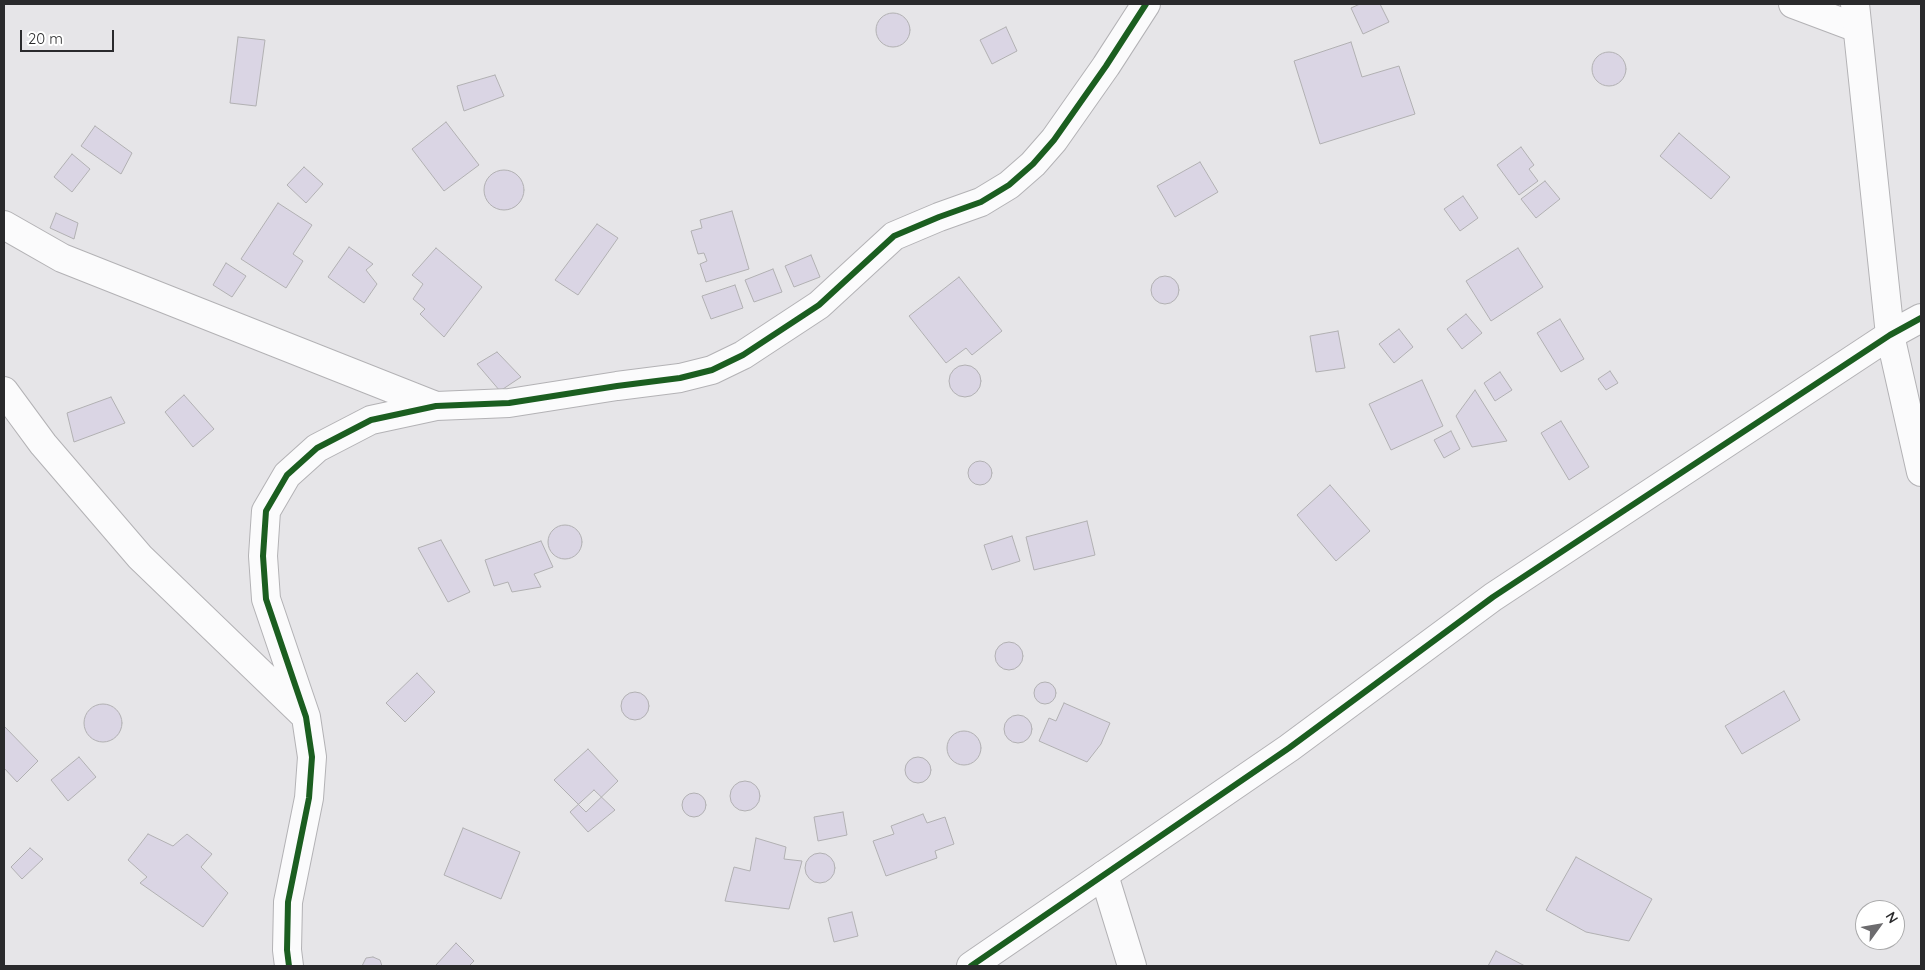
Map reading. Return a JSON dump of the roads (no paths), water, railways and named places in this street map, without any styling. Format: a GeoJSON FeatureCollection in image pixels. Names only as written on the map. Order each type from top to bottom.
{"type":"FeatureCollection","features":[{"type":"Feature","properties":{"kind":"street"},"geometry":{"type":"LineString","coordinates":[[289,966],[287,950],[288,902],[308,798],[312,757],[306,717],[266,599],[263,556],[266,511],[286,475],[317,448],[371,420],[436,406],[509,403],[680,378],[712,370],[743,355],[819,305],[894,236],[938,217],[981,202],[1009,186],[1033,164],[1054,140],[1106,66],[1146,4]]}},
{"type":"Feature","properties":{"kind":"street"},"geometry":{"type":"LineString","coordinates":[[1793,4],[1856,16],[1890,335],[1921,472]]}},
{"type":"Feature","properties":{"kind":"street"},"geometry":{"type":"LineString","coordinates":[[4,225],[62,258],[436,406]]}},
{"type":"Feature","properties":{"kind":"street"},"geometry":{"type":"LineString","coordinates":[[971,966],[1289,748],[1492,597],[1890,335],[1921,318]]}},
{"type":"Feature","properties":{"kind":"street"},"geometry":{"type":"LineString","coordinates":[[4,392],[43,444],[140,557],[306,717]]}},
{"type":"Feature","properties":{"kind":"street"},"geometry":{"type":"LineString","coordinates":[[1104,875],[1132,966]]}}]}
